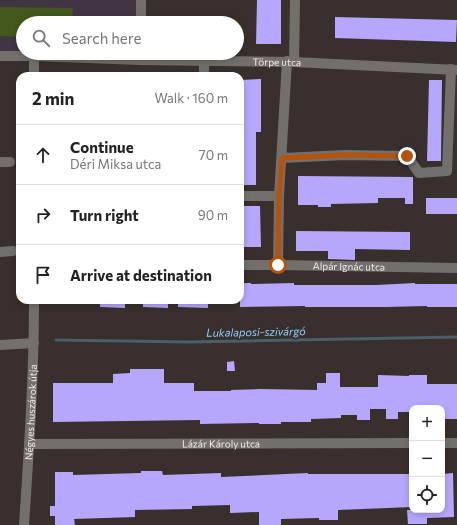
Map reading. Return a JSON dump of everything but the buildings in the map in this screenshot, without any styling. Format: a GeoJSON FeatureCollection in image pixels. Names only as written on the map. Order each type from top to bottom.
{"type":"FeatureCollection","features":[{"type":"Feature","properties":{"kind":"street"},"geometry":{"type":"LineString","coordinates":[[141,0],[141,16]]}},
{"type":"Feature","properties":{"kind":"street"},"geometry":{"type":"LineString","coordinates":[[278,265],[279,196],[295,0]]}},
{"type":"Feature","properties":{"kind":"street","name":"Törpe utca"},"geometry":{"type":"LineString","coordinates":[[0,56],[16,56]]}},
{"type":"Feature","properties":{"kind":"street"},"geometry":{"type":"LineString","coordinates":[[34,60],[34,72]]}},
{"type":"Feature","properties":{"kind":"street"},"geometry":{"type":"LineString","coordinates":[[204,60],[204,72]]}},
{"type":"Feature","properties":{"kind":"street","name":"Törpe utca"},"geometry":{"type":"LineString","coordinates":[[204,60],[291,61],[454,69]]}},
{"type":"Feature","properties":{"kind":"street"},"geometry":{"type":"LineString","coordinates":[[282,158],[345,155],[407,156],[419,172],[447,171],[454,69]]}},
{"type":"Feature","properties":{"kind":"street"},"geometry":{"type":"LineString","coordinates":[[0,162],[10,162]]}},
{"type":"Feature","properties":{"kind":"street"},"geometry":{"type":"LineString","coordinates":[[244,196],[279,196]]}},
{"type":"Feature","properties":{"kind":"street"},"geometry":{"type":"LineString","coordinates":[[0,252],[13,251]]}},
{"type":"Feature","properties":{"kind":"street","name":"Alpár Ignác utca"},"geometry":{"type":"LineString","coordinates":[[244,265],[457,268]]}},
{"type":"Feature","properties":{"kind":"street","name":"Négyes huszárok útja"},"geometry":{"type":"LineString","coordinates":[[24,525],[34,343],[34,304]]}},
{"type":"Feature","properties":{"kind":"street"},"geometry":{"type":"LineString","coordinates":[[0,345],[34,343]]}},
{"type":"Feature","properties":{"kind":"street","name":"Lázár Károly utca"},"geometry":{"type":"LineString","coordinates":[[29,444],[409,443]]}},
{"type":"Feature","properties":{"kind":"street"},"geometry":{"type":"LineString","coordinates":[[445,443],[457,443]]}},
{"type":"Feature","properties":{"kind":"shaded area"},"geometry":{"type":"Polygon","coordinates":[[[0,0],[141,0],[141,16],[16,16],[16,56],[0,56],[0,0]]]}},
{"type":"Feature","properties":{"kind":"green space"},"geometry":{"type":"Polygon","coordinates":[[[0,7],[73,8],[72,16],[16,16],[16,37],[0,36],[0,7]]]}},
{"type":"Feature","properties":{"kind":"waterway","name":"Lukalaposi-szivárgó"},"geometry":{"type":"LineString","coordinates":[[56,340],[189,342],[457,337]]}},
{"type":"Feature","properties":{"kind":"route"},"geometry":{"type":"LineString","coordinates":[[278,265],[279,196],[282,158],[345,155],[407,156]]}}]}
